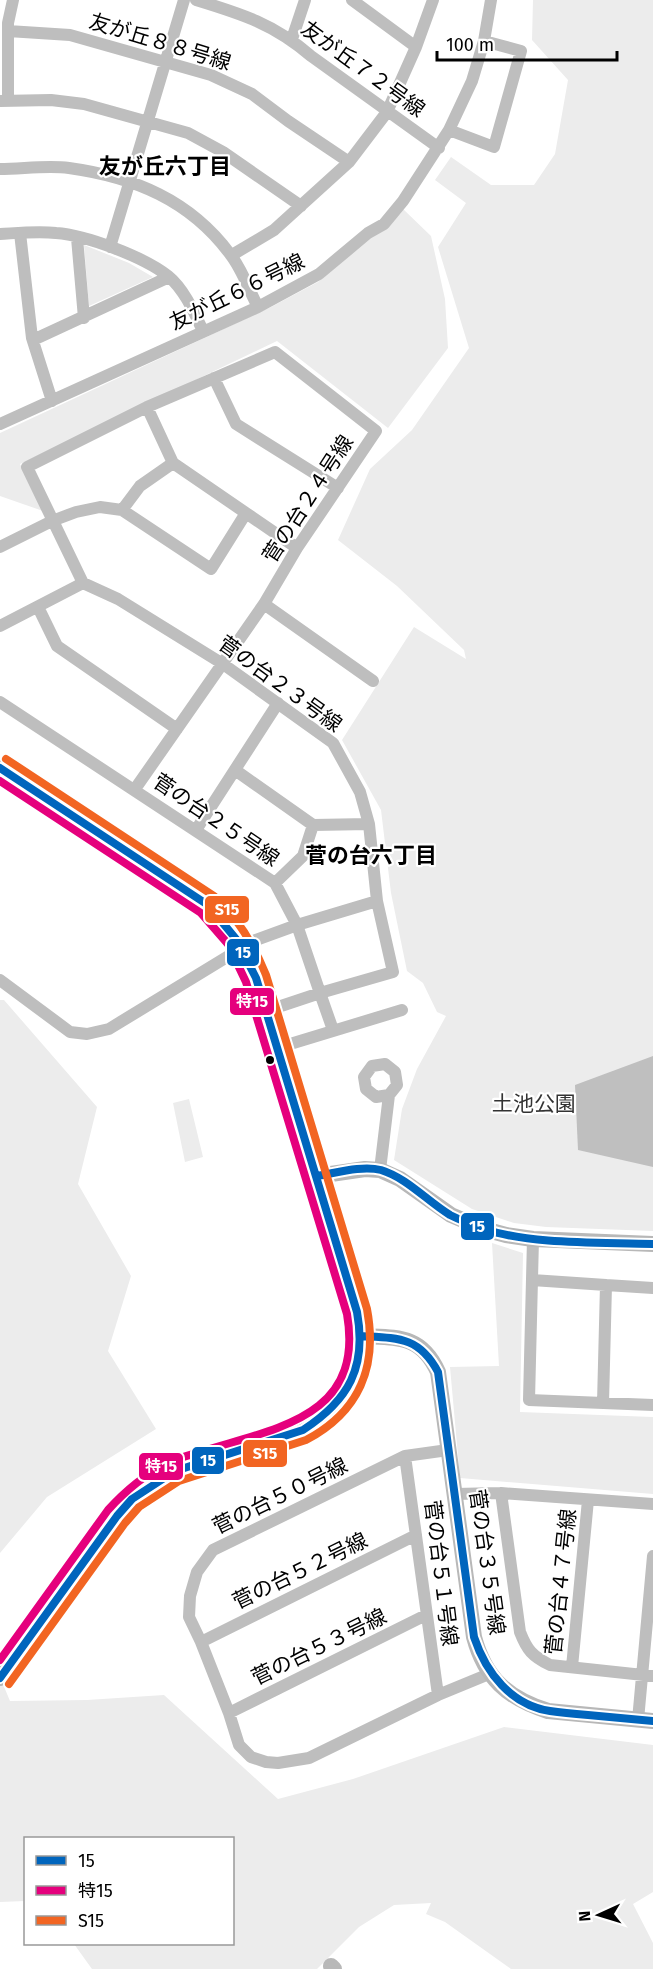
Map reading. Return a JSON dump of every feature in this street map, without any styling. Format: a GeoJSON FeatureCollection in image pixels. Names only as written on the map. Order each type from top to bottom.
{"type":"FeatureCollection","features":[{"type":"Feature","properties":{"kind":"street"},"geometry":{"type":"LineString","coordinates":[[13,0],[8,31],[4,101],[51,100],[84,104],[188,133],[223,152],[302,206]]}},
{"type":"Feature","properties":{"kind":"street"},"geometry":{"type":"LineString","coordinates":[[110,247],[184,0]]}},
{"type":"Feature","properties":{"kind":"street","name":"友が丘７２号線"},"geometry":{"type":"LineString","coordinates":[[196,0],[264,23],[292,39],[311,56],[439,148]]}},
{"type":"Feature","properties":{"kind":"street"},"geometry":{"type":"LineString","coordinates":[[292,39],[305,0]]}},
{"type":"Feature","properties":{"kind":"street"},"geometry":{"type":"LineString","coordinates":[[232,255],[274,230],[349,162],[387,112],[416,47],[433,0]]}},
{"type":"Feature","properties":{"kind":"street","name":"友が丘６６号線"},"geometry":{"type":"LineString","coordinates":[[0,424],[258,307],[319,274],[368,232],[384,224],[403,201],[439,148],[472,81],[484,41],[487,1]]}},
{"type":"Feature","properties":{"kind":"street"},"geometry":{"type":"LineString","coordinates":[[360,2],[416,47]]}},
{"type":"Feature","properties":{"kind":"street","name":"友が丘８８号線"},"geometry":{"type":"LineString","coordinates":[[8,31],[70,35],[211,75],[252,94],[349,162]]}},
{"type":"Feature","properties":{"kind":"street"},"geometry":{"type":"LineString","coordinates":[[449,130],[494,147],[521,51],[484,41]]}},
{"type":"Feature","properties":{"kind":"street"},"geometry":{"type":"LineString","coordinates":[[0,169],[68,167],[130,181],[166,196],[201,220],[232,255],[258,307]]}},
{"type":"Feature","properties":{"kind":"street"},"geometry":{"type":"LineString","coordinates":[[20,233],[33,340],[52,401]]}},
{"type":"Feature","properties":{"kind":"street"},"geometry":{"type":"LineString","coordinates":[[0,234],[57,233],[110,247],[142,260],[169,277],[189,304],[203,331]]}},
{"type":"Feature","properties":{"kind":"street"},"geometry":{"type":"LineString","coordinates":[[77,238],[84,318]]}},
{"type":"Feature","properties":{"kind":"street"},"geometry":{"type":"LineString","coordinates":[[33,340],[169,277]]}},
{"type":"Feature","properties":{"kind":"street","name":"菅の台２４号線"},"geometry":{"type":"LineString","coordinates":[[83,583],[27,467],[147,407],[275,352],[376,431],[297,548],[264,604],[135,789]]}},
{"type":"Feature","properties":{"kind":"street"},"geometry":{"type":"LineString","coordinates":[[214,378],[236,424],[338,488]]}},
{"type":"Feature","properties":{"kind":"street"},"geometry":{"type":"LineString","coordinates":[[147,407],[173,463],[297,548]]}},
{"type":"Feature","properties":{"kind":"street"},"geometry":{"type":"LineString","coordinates":[[122,510],[140,486],[173,463]]}},
{"type":"Feature","properties":{"kind":"street"},"geometry":{"type":"LineString","coordinates":[[0,547],[52,521],[76,512],[100,507],[122,510],[211,569],[246,513]]}},
{"type":"Feature","properties":{"kind":"street"},"geometry":{"type":"LineString","coordinates":[[0,627],[83,583]]}},
{"type":"Feature","properties":{"kind":"street","name":"菅の台２３号線"},"geometry":{"type":"LineString","coordinates":[[83,583],[118,599],[223,664],[333,742],[360,792],[369,824],[377,901]]}},
{"type":"Feature","properties":{"kind":"street"},"geometry":{"type":"LineString","coordinates":[[264,604],[373,681]]}},
{"type":"Feature","properties":{"kind":"street"},"geometry":{"type":"LineString","coordinates":[[38,607],[57,646],[177,729]]}},
{"type":"Feature","properties":{"kind":"street","name":"菅の台２５号線"},"geometry":{"type":"LineString","coordinates":[[0,702],[275,883],[297,925],[333,1030]]}},
{"type":"Feature","properties":{"kind":"street"},"geometry":{"type":"LineString","coordinates":[[196,830],[278,703]]}},
{"type":"Feature","properties":{"kind":"street"},"geometry":{"type":"LineString","coordinates":[[0,768],[208,905],[230,926],[243,947],[266,1011],[357,1312],[360,1336],[359,1363],[349,1387],[332,1410],[320,1420],[303,1430],[175,1471],[132,1499],[99,1539],[0,1678]]}},
{"type":"Feature","properties":{"kind":"street"},"geometry":{"type":"LineString","coordinates":[[234,770],[313,825],[369,824]]}},
{"type":"Feature","properties":{"kind":"street"},"geometry":{"type":"LineString","coordinates":[[275,883],[303,856],[313,825]]}},
{"type":"Feature","properties":{"kind":"street"},"geometry":{"type":"LineString","coordinates":[[0,980],[70,1032],[87,1034],[109,1029],[253,941],[377,901],[393,972],[266,1011]]}},
{"type":"Feature","properties":{"kind":"street"},"geometry":{"type":"LineString","coordinates":[[277,1048],[402,1010]]}},
{"type":"Feature","properties":{"kind":"street"},"geometry":{"type":"LineString","coordinates":[[380,1170],[389,1095]]}},
{"type":"Feature","properties":{"kind":"street"},"geometry":{"type":"LineString","coordinates":[[317,1176],[365,1169],[380,1170],[400,1179],[451,1215],[484,1229],[506,1235],[532,1239],[653,1244]]}},
{"type":"Feature","properties":{"kind":"street"},"geometry":{"type":"LineString","coordinates":[[532,1239],[529,1400],[653,1406]]}},
{"type":"Feature","properties":{"kind":"street"},"geometry":{"type":"LineString","coordinates":[[532,1280],[653,1288]]}},
{"type":"Feature","properties":{"kind":"street"},"geometry":{"type":"LineString","coordinates":[[603,1403],[606,1285]]}},
{"type":"Feature","properties":{"kind":"street","name":"菅の台３５号線"},"geometry":{"type":"LineString","coordinates":[[360,1336],[407,1339],[431,1357],[438,1372],[474,1637],[479,1655],[489,1674],[512,1695],[541,1708],[646,1721]]}},
{"type":"Feature","properties":{"kind":"street","name":"菅の台５０号線"},"geometry":{"type":"LineString","coordinates":[[448,1450],[405,1456],[213,1550],[197,1572],[190,1596],[189,1617],[229,1713],[239,1745],[251,1757],[266,1762],[309,1758],[438,1695],[489,1674]]}},
{"type":"Feature","properties":{"kind":"street","name":"菅の台５１号線"},"geometry":{"type":"LineString","coordinates":[[405,1456],[438,1695]]}},
{"type":"Feature","properties":{"kind":"street"},"geometry":{"type":"LineString","coordinates":[[501,1493],[520,1632],[525,1646],[535,1658],[550,1665],[648,1675]]}},
{"type":"Feature","properties":{"kind":"street"},"geometry":{"type":"LineString","coordinates":[[455,1494],[501,1493],[653,1504]]}},
{"type":"Feature","properties":{"kind":"street","name":"菅の台４７号線"},"geometry":{"type":"LineString","coordinates":[[572,1667],[588,1500]]}},
{"type":"Feature","properties":{"kind":"street","name":"菅の台５２号線"},"geometry":{"type":"LineString","coordinates":[[201,1642],[416,1535]]}},
{"type":"Feature","properties":{"kind":"street"},"geometry":{"type":"LineString","coordinates":[[646,1721],[653,1556]]}},
{"type":"Feature","properties":{"kind":"street","name":"菅の台５３号線"},"geometry":{"type":"LineString","coordinates":[[229,1713],[426,1615]]}},
{"type":"Feature","properties":{"kind":"green space","name":"土池公園"},"geometry":{"type":"Polygon","coordinates":[[[533,0],[653,0],[653,1231],[546,1227],[514,1223],[472,1209],[394,1160],[402,1109],[417,1069],[446,1016],[437,1012],[423,983],[407,971],[391,893],[381,810],[342,740],[414,627],[466,659],[464,650],[397,586],[338,540],[370,469],[412,430],[469,348],[438,247],[466,203],[435,180],[451,157],[491,185],[534,185],[555,154],[568,80],[532,40],[533,0]]]}},
{"type":"Feature","properties":{"kind":"green space"},"geometry":{"type":"Polygon","coordinates":[[[402,208],[431,236],[445,299],[448,348],[388,428],[277,341],[20,464],[43,511],[0,496],[0,433],[271,307],[318,282],[402,208]]]}},
{"type":"Feature","properties":{"kind":"green space"},"geometry":{"type":"Polygon","coordinates":[[[84,245],[129,263],[153,277],[89,306],[84,245]]]}},
{"type":"Feature","properties":{"kind":"green space"},"geometry":{"type":"Polygon","coordinates":[[[0,1000],[4,1000],[97,1107],[78,1184],[131,1276],[108,1351],[156,1429],[47,1497],[0,1553],[0,1000]]]}},
{"type":"Feature","properties":{"kind":"green space"},"geometry":{"type":"Polygon","coordinates":[[[189,1099],[203,1157],[185,1162],[173,1103],[189,1099]]]}},
{"type":"Feature","properties":{"kind":"green space"},"geometry":{"type":"Polygon","coordinates":[[[492,1243],[523,1253],[520,1412],[653,1417],[653,1494],[460,1478],[450,1367],[499,1366],[492,1243]]]}},
{"type":"Feature","properties":{"kind":"green space"},"geometry":{"type":"Polygon","coordinates":[[[0,1677],[10,1701],[87,1700],[164,1695],[278,1799],[353,1779],[504,1727],[653,1745],[653,1892],[633,1904],[653,1943],[653,1969],[511,1969],[445,1922],[426,1914],[431,1903],[394,1905],[359,1927],[317,1969],[92,1969],[75,1945],[234,1945],[234,1837],[24,1837],[24,1901],[0,1902],[0,1677]]]}},
{"type":"Feature","properties":{"kind":"shaded area"},"geometry":{"type":"Polygon","coordinates":[[[653,1056],[653,1167],[578,1150],[575,1085],[653,1056]]]}},
{"type":"Feature","properties":{"kind":"transit line","name":"S15"},"geometry":{"type":"LineString","coordinates":[[6,759],[214,896],[231,913],[244,933],[266,975],[367,1309],[370,1330],[367,1369],[351,1402],[339,1416],[306,1440],[179,1481],[139,1507],[125,1523],[9,1684]]}},
{"type":"Feature","properties":{"kind":"transit line","name":"15"},"geometry":{"type":"LineString","coordinates":[[0,768],[208,905],[236,939],[256,978],[357,1312],[359,1332],[359,1349],[351,1380],[343,1394],[319,1419],[303,1430],[175,1471],[132,1499],[117,1516],[0,1678]]}},
{"type":"Feature","properties":{"kind":"transit line","name":"特15"},"geometry":{"type":"LineString","coordinates":[[0,781],[201,913],[228,944],[246,982],[347,1314],[349,1349],[342,1376],[328,1397],[308,1413],[257,1435],[169,1462],[129,1489],[108,1510],[0,1660]]}},
{"type":"Feature","properties":{"kind":"transit line","name":"15"},"geometry":{"type":"LineString","coordinates":[[317,1176],[357,1169],[381,1170],[400,1178],[450,1215],[503,1234],[567,1242],[653,1244]]}},
{"type":"Feature","properties":{"kind":"transit line","name":"15"},"geometry":{"type":"LineString","coordinates":[[360,1336],[385,1337],[415,1345],[431,1360],[438,1372],[474,1637],[493,1675],[512,1694],[536,1708],[564,1713],[653,1721]]}},
{"type":"Feature","properties":{"kind":"district","name":"友が丘六丁目"},"geometry":{"type":"Point","coordinates":[165,166]}},
{"type":"Feature","properties":{"kind":"district","name":"菅の台六丁目"},"geometry":{"type":"Point","coordinates":[371,855]}}]}
